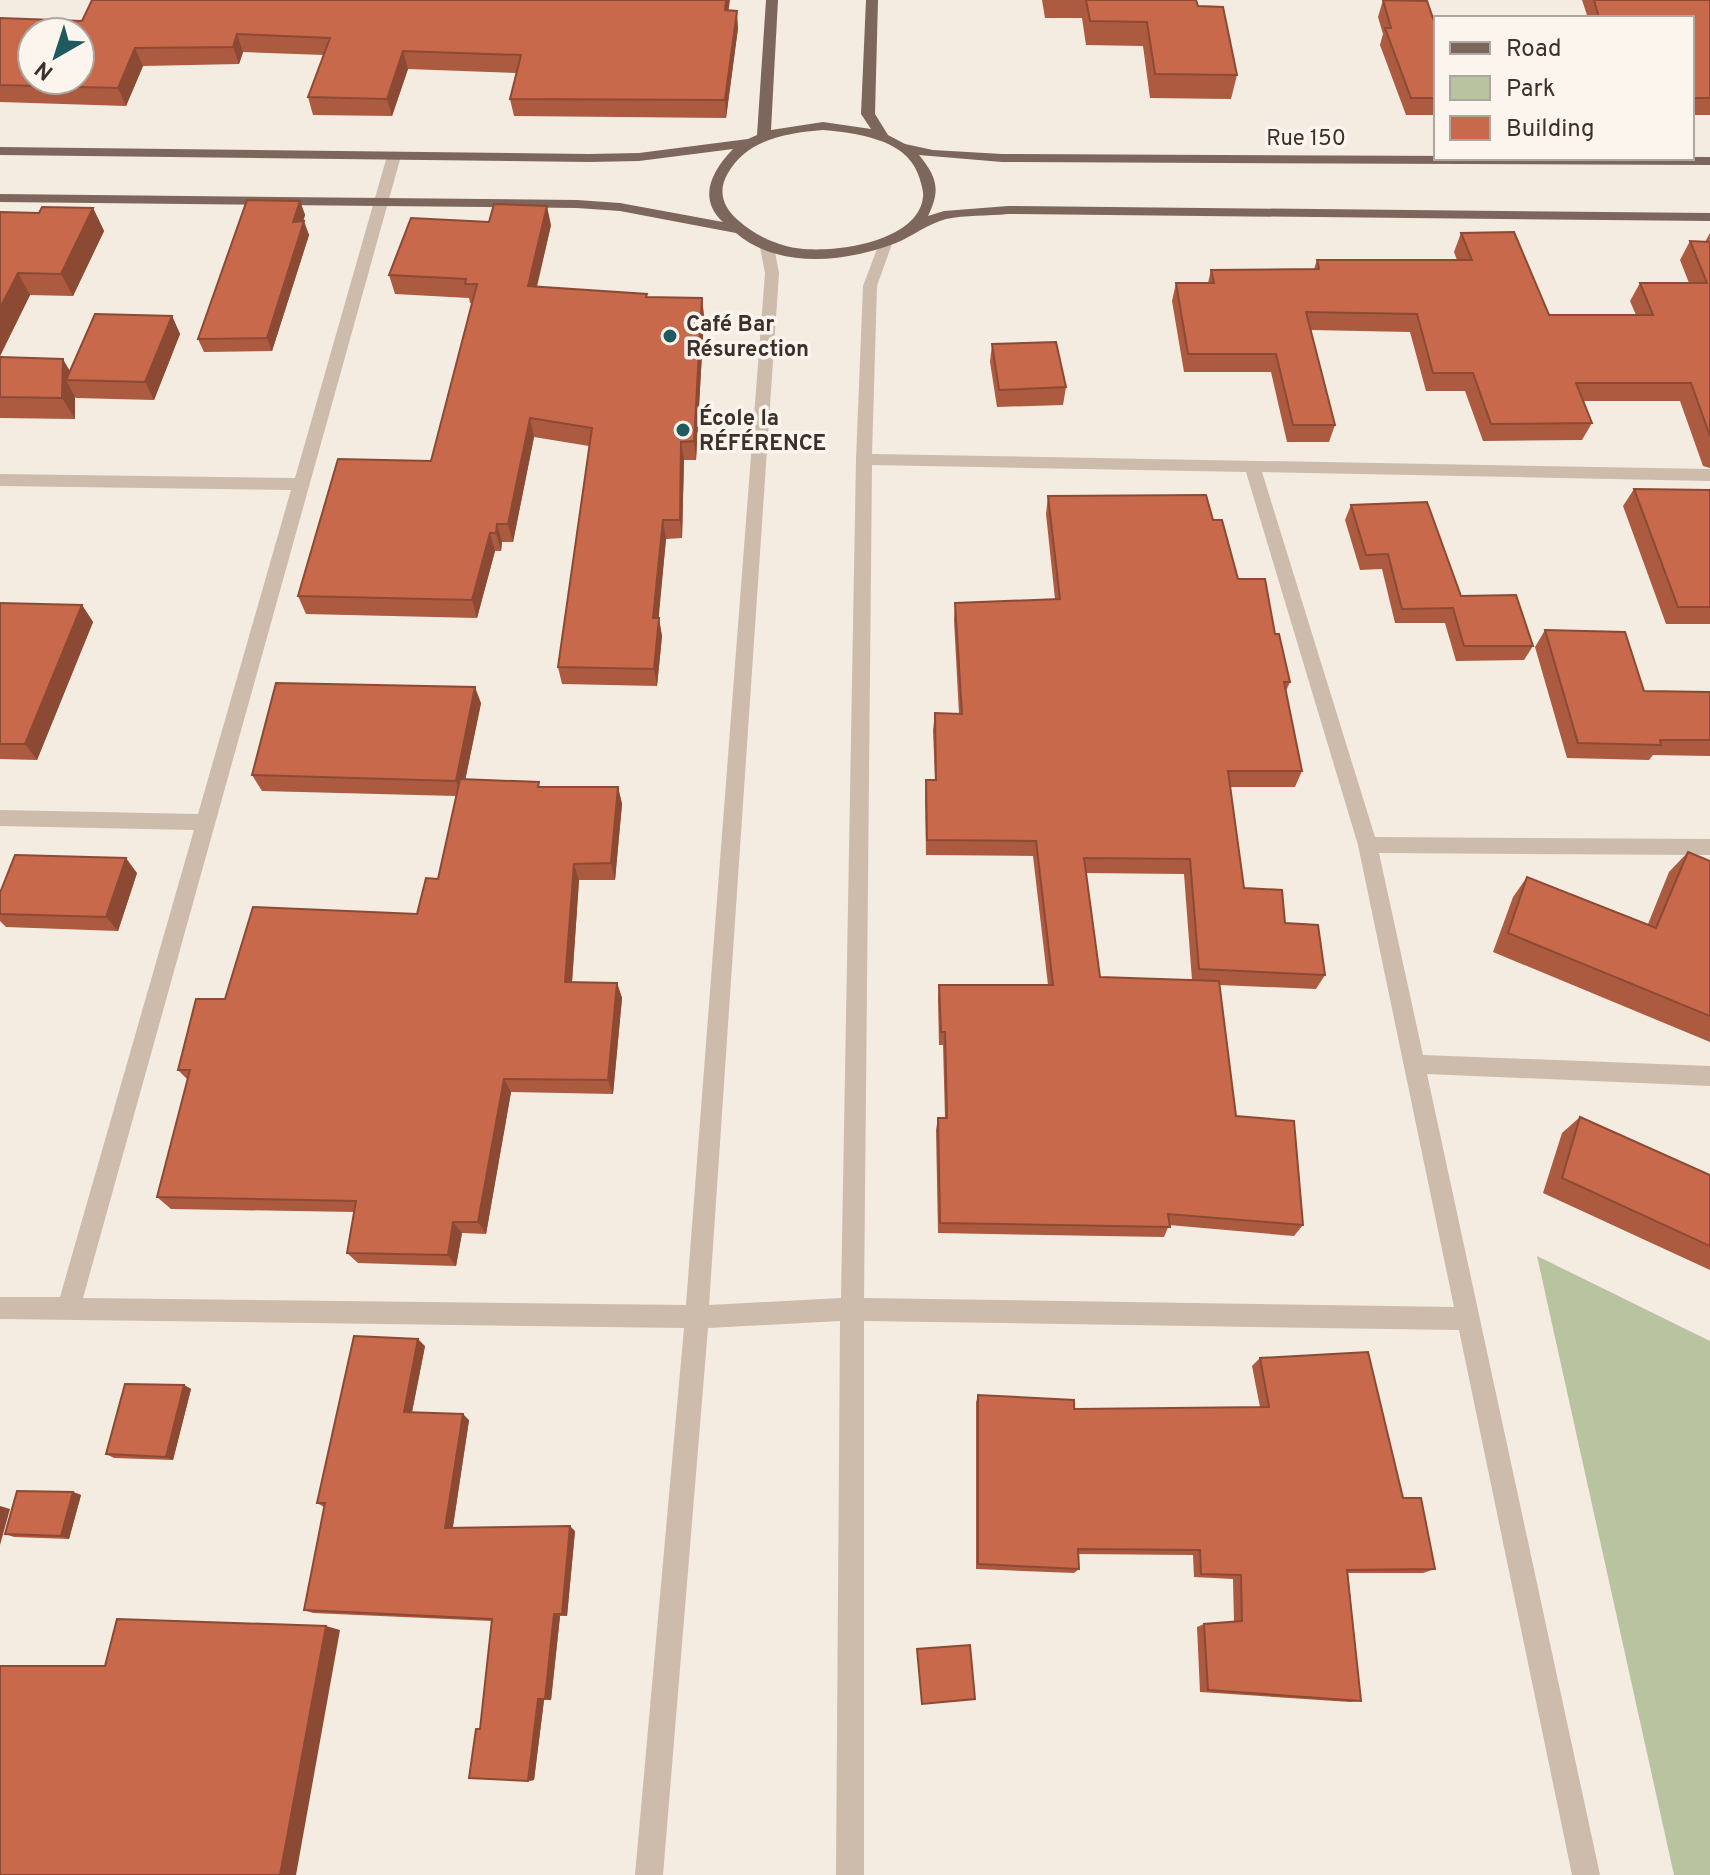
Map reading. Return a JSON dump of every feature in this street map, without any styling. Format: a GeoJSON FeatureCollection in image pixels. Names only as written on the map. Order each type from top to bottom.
{"type":"FeatureCollection","features":[{"type":"Feature","properties":{"kind":"main road"},"geometry":{"type":"LineString","coordinates":[[764,136],[772,0]]}},
{"type":"Feature","properties":{"kind":"main road"},"geometry":{"type":"LineString","coordinates":[[872,0],[868,114],[882,136]]}},
{"type":"Feature","properties":{"kind":"main road"},"geometry":{"type":"LineString","coordinates":[[734,229],[718,208],[715,184],[725,162],[748,143],[764,136],[792,128],[823,126],[854,128],[882,136],[902,147],[923,169],[928,177],[930,194],[925,211],[912,227]]}},
{"type":"Feature","properties":{"kind":"main road"},"geometry":{"type":"LineString","coordinates":[[0,151],[639,157],[748,143]]}},
{"type":"Feature","properties":{"kind":"main road","name":"Rue 150"},"geometry":{"type":"LineString","coordinates":[[902,147],[933,154],[1002,158],[1434,160]]}},
{"type":"Feature","properties":{"kind":"main road","name":"Rue 150"},"geometry":{"type":"LineString","coordinates":[[1474,160],[1710,161]]}},
{"type":"Feature","properties":{"kind":"main road"},"geometry":{"type":"LineString","coordinates":[[0,198],[620,207],[734,229],[767,247],[796,254],[827,256],[857,253],[885,244],[912,227],[944,215],[975,211],[1710,217]]}},
{"type":"Feature","properties":{"kind":"street"},"geometry":{"type":"LineString","coordinates":[[68,1309],[394,156]]}},
{"type":"Feature","properties":{"kind":"street"},"geometry":{"type":"LineString","coordinates":[[850,1875],[852,1309],[864,459],[870,286],[885,244]]}},
{"type":"Feature","properties":{"kind":"street"},"geometry":{"type":"LineString","coordinates":[[649,1875],[697,1317],[772,273],[767,247]]}},
{"type":"Feature","properties":{"kind":"street"},"geometry":{"type":"LineString","coordinates":[[864,459],[1710,475]]}},
{"type":"Feature","properties":{"kind":"street"},"geometry":{"type":"LineString","coordinates":[[1252,466],[1368,845],[1586,1875]]}},
{"type":"Feature","properties":{"kind":"street"},"geometry":{"type":"LineString","coordinates":[[0,480],[300,484]]}},
{"type":"Feature","properties":{"kind":"street"},"geometry":{"type":"LineString","coordinates":[[0,818],[206,822]]}},
{"type":"Feature","properties":{"kind":"street"},"geometry":{"type":"LineString","coordinates":[[1368,845],[1710,847]]}},
{"type":"Feature","properties":{"kind":"street"},"geometry":{"type":"LineString","coordinates":[[1415,1064],[1710,1076]]}},
{"type":"Feature","properties":{"kind":"street"},"geometry":{"type":"LineString","coordinates":[[0,1308],[697,1317],[852,1309],[1468,1319]]}},
{"type":"Feature","properties":{"kind":"green space"},"geometry":{"type":"Polygon","coordinates":[[[1537,1256],[1710,1341],[1710,1875],[1674,1875],[1537,1256]]]}},
{"type":"Feature","properties":{"kind":"building"},"geometry":{"type":"Polygon","coordinates":[[[92,0],[726,0],[725,10],[737,11],[725,100],[510,99],[521,55],[403,51],[387,99],[308,97],[330,38],[237,34],[233,47],[135,48],[118,88],[96,87],[96,16],[84,16],[92,0]]]}},
{"type":"Feature","properties":{"kind":"building"},"geometry":{"type":"Polygon","coordinates":[[[1086,0],[1196,0],[1198,6],[1223,7],[1237,75],[1155,74],[1147,22],[1090,21],[1086,0]]]}},
{"type":"Feature","properties":{"kind":"building"},"geometry":{"type":"Polygon","coordinates":[[[1383,0],[1427,1],[1434,21],[1434,98],[1411,98],[1385,28],[1391,28],[1383,0]]]}},
{"type":"Feature","properties":{"kind":"building"},"geometry":{"type":"Polygon","coordinates":[[[1594,0],[1710,0],[1710,98],[1694,98],[1694,16],[1598,16],[1594,0]]]}},
{"type":"Feature","properties":{"kind":"building"},"geometry":{"type":"Polygon","coordinates":[[[0,18],[16,19],[16,85],[0,85],[0,18]]]}},
{"type":"Feature","properties":{"kind":"building"},"geometry":{"type":"Polygon","coordinates":[[[247,200],[300,201],[293,222],[304,221],[267,338],[198,339],[247,200]]]}},
{"type":"Feature","properties":{"kind":"building"},"geometry":{"type":"Polygon","coordinates":[[[494,204],[547,206],[528,286],[647,294],[646,297],[702,298],[694,441],[681,442],[680,520],[663,520],[653,618],[659,618],[654,669],[558,667],[592,428],[530,418],[508,524],[497,524],[496,533],[490,533],[472,600],[298,596],[338,459],[431,461],[477,284],[465,284],[466,279],[389,275],[411,218],[489,222],[494,204]]]}},
{"type":"Feature","properties":{"kind":"building"},"geometry":{"type":"Polygon","coordinates":[[[42,207],[93,208],[61,274],[18,273],[0,308],[0,212],[39,213],[42,207]]]}},
{"type":"Feature","properties":{"kind":"building"},"geometry":{"type":"Polygon","coordinates":[[[1514,232],[1549,315],[1653,315],[1640,283],[1707,283],[1690,241],[1710,242],[1710,436],[1691,383],[1576,383],[1592,423],[1491,424],[1473,373],[1433,373],[1417,314],[1306,312],[1335,425],[1293,425],[1276,354],[1188,354],[1176,283],[1214,283],[1211,270],[1319,269],[1317,260],[1472,260],[1461,233],[1514,232]]]}},
{"type":"Feature","properties":{"kind":"building"},"geometry":{"type":"Polygon","coordinates":[[[95,314],[172,316],[145,382],[66,380],[95,314]]]}},
{"type":"Feature","properties":{"kind":"building"},"geometry":{"type":"Polygon","coordinates":[[[1056,342],[1066,387],[999,390],[992,344],[1056,342]]]}},
{"type":"Feature","properties":{"kind":"building"},"geometry":{"type":"Polygon","coordinates":[[[0,357],[63,359],[62,398],[0,397],[0,357]]]}},
{"type":"Feature","properties":{"kind":"building"},"geometry":{"type":"Polygon","coordinates":[[[1634,489],[1710,490],[1710,607],[1678,607],[1634,489]]]}},
{"type":"Feature","properties":{"kind":"building"},"geometry":{"type":"Polygon","coordinates":[[[1206,495],[1213,520],[1222,520],[1238,579],[1265,579],[1275,634],[1279,634],[1290,682],[1284,682],[1302,771],[1228,771],[1244,888],[1282,890],[1285,923],[1318,925],[1325,975],[1199,969],[1190,859],[1084,858],[1100,977],[1219,981],[1236,1116],[1294,1121],[1303,1225],[1168,1214],[1170,1227],[940,1223],[938,1118],[947,1118],[945,1032],[941,1032],[939,985],[1053,985],[1036,841],[927,840],[926,780],[936,780],[935,713],[962,714],[955,603],[1060,599],[1048,496],[1206,495]]]}},
{"type":"Feature","properties":{"kind":"building"},"geometry":{"type":"Polygon","coordinates":[[[1427,502],[1461,596],[1516,595],[1533,646],[1464,646],[1453,608],[1402,609],[1388,554],[1366,555],[1351,505],[1427,502]]]}},
{"type":"Feature","properties":{"kind":"building"},"geometry":{"type":"Polygon","coordinates":[[[0,603],[82,605],[25,744],[0,744],[0,603]]]}},
{"type":"Feature","properties":{"kind":"building"},"geometry":{"type":"Polygon","coordinates":[[[1545,630],[1625,632],[1644,691],[1710,692],[1710,740],[1660,740],[1661,745],[1578,743],[1545,630]]]}},
{"type":"Feature","properties":{"kind":"building"},"geometry":{"type":"Polygon","coordinates":[[[276,683],[475,687],[456,781],[252,775],[276,683]]]}},
{"type":"Feature","properties":{"kind":"building"},"geometry":{"type":"Polygon","coordinates":[[[460,779],[539,782],[538,787],[618,787],[611,863],[574,864],[565,982],[617,983],[608,1080],[504,1079],[478,1222],[453,1222],[448,1255],[347,1253],[356,1201],[157,1197],[190,1070],[178,1070],[196,999],[225,999],[253,907],[417,914],[426,878],[438,879],[460,779]]]}},
{"type":"Feature","properties":{"kind":"building"},"geometry":{"type":"Polygon","coordinates":[[[1688,852],[1710,861],[1710,1016],[1508,933],[1527,877],[1656,928],[1688,852]]]}},
{"type":"Feature","properties":{"kind":"building"},"geometry":{"type":"Polygon","coordinates":[[[15,855],[126,858],[106,917],[0,914],[0,893],[15,855]]]}},
{"type":"Feature","properties":{"kind":"building"},"geometry":{"type":"Polygon","coordinates":[[[1580,1117],[1710,1175],[1710,1246],[1562,1178],[1580,1117]]]}},
{"type":"Feature","properties":{"kind":"building"},"geometry":{"type":"Polygon","coordinates":[[[354,1336],[418,1339],[404,1412],[463,1414],[445,1528],[570,1526],[562,1614],[554,1614],[545,1699],[538,1699],[528,1781],[469,1778],[476,1729],[480,1729],[492,1619],[304,1610],[325,1503],[317,1503],[354,1336]]]}},
{"type":"Feature","properties":{"kind":"building"},"geometry":{"type":"Polygon","coordinates":[[[1368,1352],[1403,1498],[1421,1498],[1435,1569],[1347,1570],[1361,1701],[1208,1690],[1204,1624],[1242,1621],[1241,1575],[1201,1574],[1200,1550],[1078,1549],[1079,1569],[978,1564],[978,1395],[1074,1400],[1074,1409],[1269,1407],[1260,1358],[1368,1352]]]}},
{"type":"Feature","properties":{"kind":"building"},"geometry":{"type":"Polygon","coordinates":[[[125,1384],[184,1385],[166,1457],[106,1454],[125,1384]]]}},
{"type":"Feature","properties":{"kind":"building"},"geometry":{"type":"Polygon","coordinates":[[[17,1491],[73,1492],[61,1536],[5,1534],[17,1491]]]}},
{"type":"Feature","properties":{"kind":"building"},"geometry":{"type":"Polygon","coordinates":[[[117,1619],[326,1626],[280,1875],[0,1875],[0,1666],[105,1666],[117,1619]]]}},
{"type":"Feature","properties":{"kind":"building"},"geometry":{"type":"Polygon","coordinates":[[[970,1645],[975,1699],[922,1704],[917,1649],[970,1645]]]}},
{"type":"Feature","properties":{"kind":"place","name":"Café Bar Résurection"},"geometry":{"type":"Point","coordinates":[670,336]}},
{"type":"Feature","properties":{"kind":"place","name":"École la RÉFÉRENCE"},"geometry":{"type":"Point","coordinates":[683,430]}}]}
